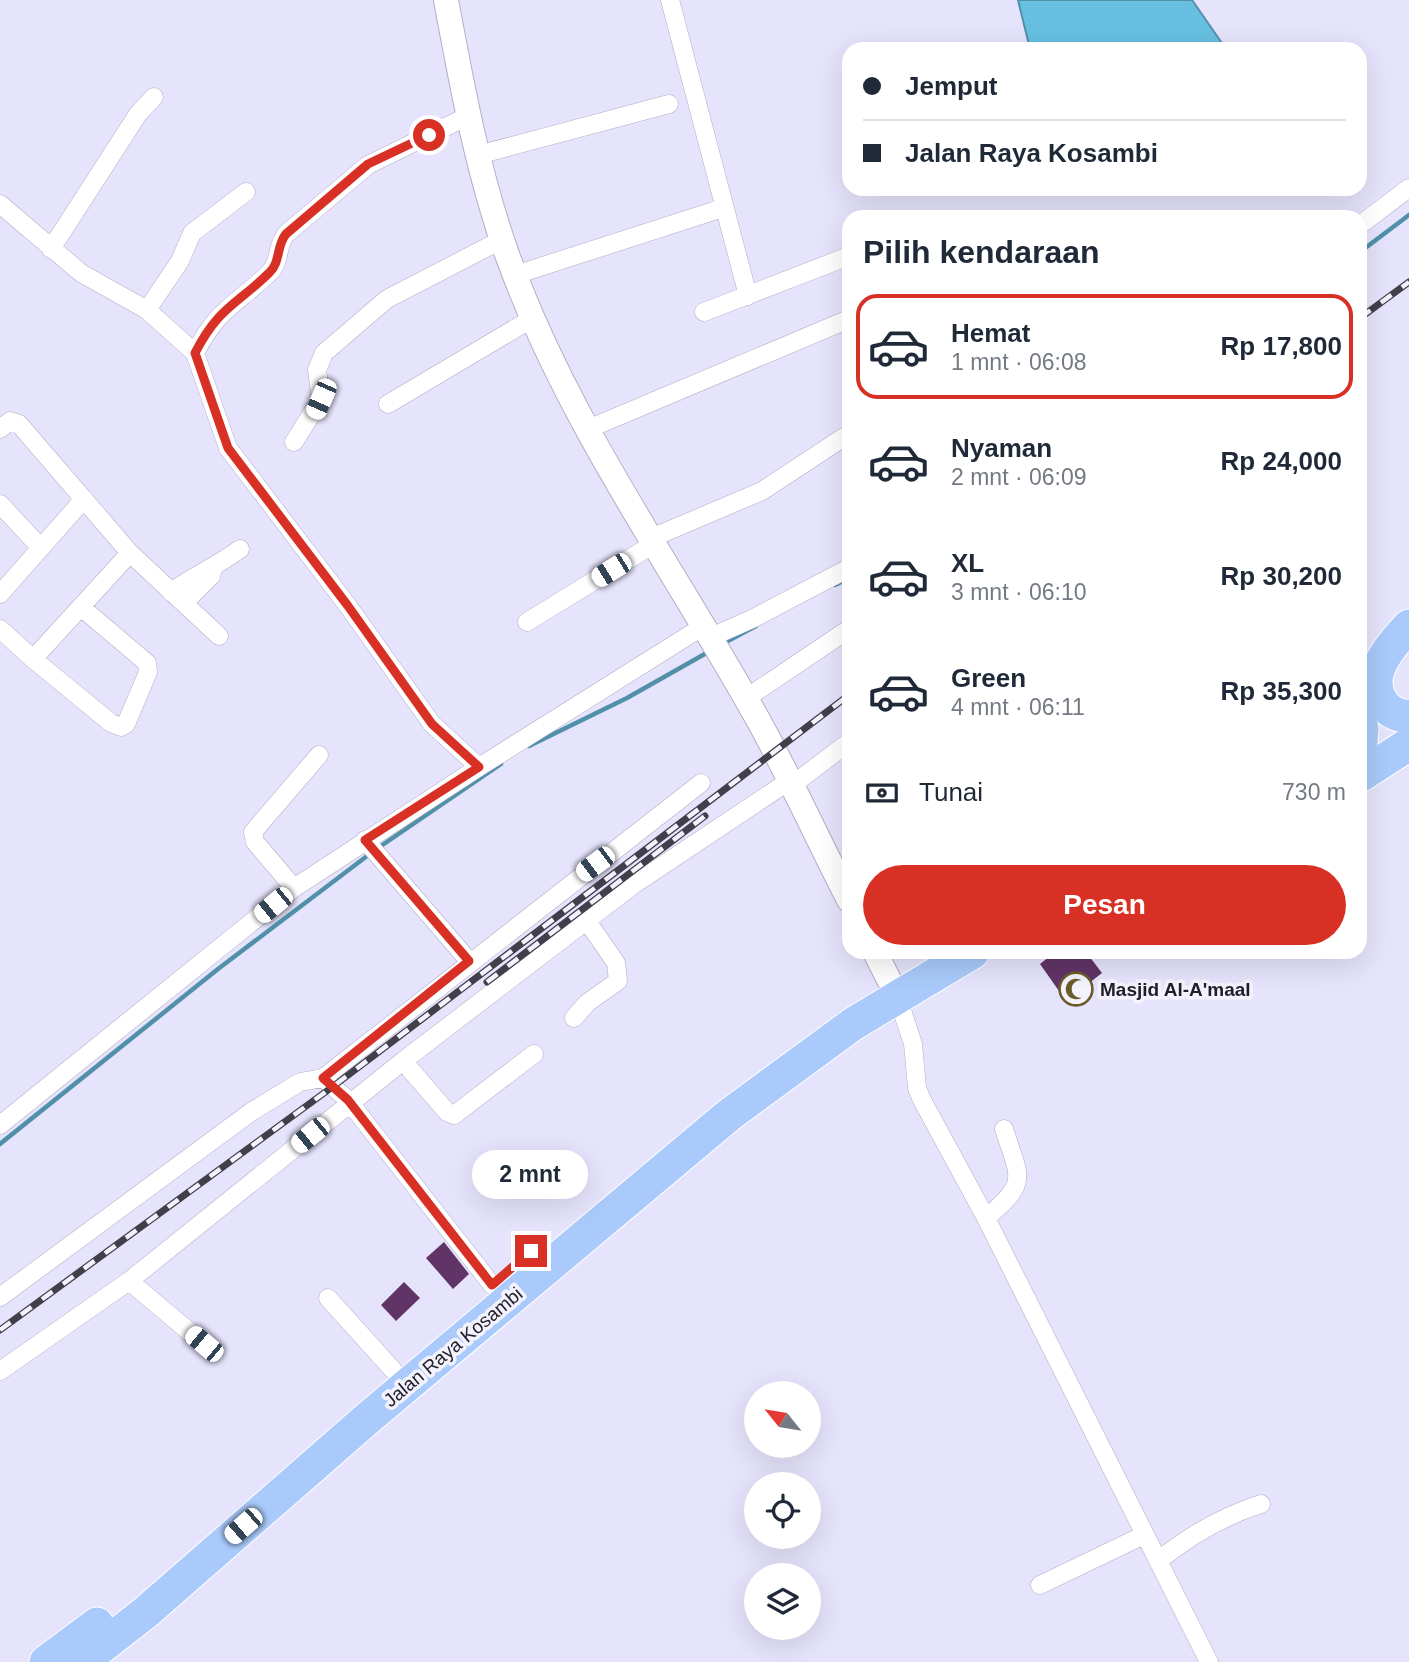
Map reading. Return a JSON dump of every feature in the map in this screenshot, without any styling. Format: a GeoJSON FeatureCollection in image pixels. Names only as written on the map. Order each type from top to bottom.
{"type":"FeatureCollection","features":[{"type":"Feature","properties":{"kind":"highway"},"geometry":{"type":"LineString","coordinates":[[1367,655],[1409,626]]}},
{"type":"Feature","properties":{"kind":"highway"},"geometry":{"type":"LineString","coordinates":[[1409,626],[1379,664],[1376,683],[1383,703],[1391,711],[1409,716]]}},
{"type":"Feature","properties":{"kind":"highway"},"geometry":{"type":"LineString","coordinates":[[1367,771],[1409,744]]}},
{"type":"Feature","properties":{"kind":"highway","name":"Jalan Raya Kosambi"},"geometry":{"type":"LineString","coordinates":[[82,1662],[146,1612],[492,1285],[694,1116],[887,976],[917,959]]}},
{"type":"Feature","properties":{"kind":"highway","name":"Jalan Raya Kosambi"},"geometry":{"type":"LineString","coordinates":[[46,1662],[115,1611],[407,1367],[719,1122],[814,1051],[887,976],[948,959]]}},
{"type":"Feature","properties":{"kind":"street"},"geometry":{"type":"LineString","coordinates":[[446,0],[478,155],[515,275],[533,318],[570,400],[745,699],[842,886]]}},
{"type":"Feature","properties":{"kind":"street"},"geometry":{"type":"LineString","coordinates":[[670,0],[748,296]]}},
{"type":"Feature","properties":{"kind":"street"},"geometry":{"type":"LineString","coordinates":[[51,249],[138,114],[154,97]]}},
{"type":"Feature","properties":{"kind":"street"},"geometry":{"type":"LineString","coordinates":[[478,155],[669,104]]}},
{"type":"Feature","properties":{"kind":"street"},"geometry":{"type":"LineString","coordinates":[[195,353],[218,315],[270,272],[278,262],[279,242],[286,234],[351,177],[368,164],[468,116]]}},
{"type":"Feature","properties":{"kind":"street"},"geometry":{"type":"LineString","coordinates":[[1367,220],[1409,188]]}},
{"type":"Feature","properties":{"kind":"street"},"geometry":{"type":"LineString","coordinates":[[147,310],[180,261],[192,233],[246,192]]}},
{"type":"Feature","properties":{"kind":"street"},"geometry":{"type":"LineString","coordinates":[[0,204],[81,273],[147,310],[195,353],[228,448],[348,606],[432,724],[479,767]]}},
{"type":"Feature","properties":{"kind":"street"},"geometry":{"type":"LineString","coordinates":[[515,275],[723,208]]}},
{"type":"Feature","properties":{"kind":"street"},"geometry":{"type":"LineString","coordinates":[[294,442],[321,399],[317,370],[324,354],[387,299],[503,239]]}},
{"type":"Feature","properties":{"kind":"street"},"geometry":{"type":"LineString","coordinates":[[704,312],[842,259]]}},
{"type":"Feature","properties":{"kind":"street"},"geometry":{"type":"LineString","coordinates":[[388,404],[533,318]]}},
{"type":"Feature","properties":{"kind":"street"},"geometry":{"type":"LineString","coordinates":[[588,429],[842,322]]}},
{"type":"Feature","properties":{"kind":"street"},"geometry":{"type":"LineString","coordinates":[[0,429],[10,421],[19,424],[130,553],[219,636]]}},
{"type":"Feature","properties":{"kind":"street"},"geometry":{"type":"LineString","coordinates":[[527,622],[651,542],[762,491],[842,438]]}},
{"type":"Feature","properties":{"kind":"street"},"geometry":{"type":"LineString","coordinates":[[0,594],[84,499]]}},
{"type":"Feature","properties":{"kind":"street"},"geometry":{"type":"LineString","coordinates":[[0,504],[40,547]]}},
{"type":"Feature","properties":{"kind":"street"},"geometry":{"type":"LineString","coordinates":[[177,597],[204,568],[213,569],[240,549]]}},
{"type":"Feature","properties":{"kind":"street"},"geometry":{"type":"LineString","coordinates":[[33,659],[130,553]]}},
{"type":"Feature","properties":{"kind":"street"},"geometry":{"type":"LineString","coordinates":[[0,1125],[294,888],[373,850],[479,767],[708,637],[754,618],[842,572]]}},
{"type":"Feature","properties":{"kind":"street"},"geometry":{"type":"LineString","coordinates":[[0,629],[111,723],[121,727],[126,724],[148,672],[147,663],[81,607]]}},
{"type":"Feature","properties":{"kind":"street"},"geometry":{"type":"LineString","coordinates":[[745,699],[842,634]]}},
{"type":"Feature","properties":{"kind":"street"},"geometry":{"type":"LineString","coordinates":[[0,1371],[129,1281],[403,1061],[633,885],[842,747]]}},
{"type":"Feature","properties":{"kind":"street"},"geometry":{"type":"LineString","coordinates":[[294,888],[255,842],[253,832],[319,755]]}},
{"type":"Feature","properties":{"kind":"street"},"geometry":{"type":"LineString","coordinates":[[0,1297],[251,1112],[300,1082],[323,1078],[469,961],[701,783]]}},
{"type":"Feature","properties":{"kind":"street"},"geometry":{"type":"LineString","coordinates":[[373,850],[469,961]]}},
{"type":"Feature","properties":{"kind":"street"},"geometry":{"type":"LineString","coordinates":[[574,1018],[587,1003],[618,981],[616,963],[587,921]]}},
{"type":"Feature","properties":{"kind":"street"},"geometry":{"type":"LineString","coordinates":[[887,976],[913,1044],[917,1088],[922,1100],[986,1218],[1209,1662]]}},
{"type":"Feature","properties":{"kind":"street"},"geometry":{"type":"LineString","coordinates":[[403,1061],[447,1112],[454,1115],[534,1054]]}},
{"type":"Feature","properties":{"kind":"street"},"geometry":{"type":"LineString","coordinates":[[323,1078],[335,1085],[350,1103],[492,1285]]}},
{"type":"Feature","properties":{"kind":"street"},"geometry":{"type":"LineString","coordinates":[[986,1218],[1016,1190],[1019,1174],[1004,1129]]}},
{"type":"Feature","properties":{"kind":"street"},"geometry":{"type":"LineString","coordinates":[[129,1281],[204,1344]]}},
{"type":"Feature","properties":{"kind":"street"},"geometry":{"type":"LineString","coordinates":[[328,1298],[407,1367]]}},
{"type":"Feature","properties":{"kind":"street"},"geometry":{"type":"LineString","coordinates":[[1158,1562],[1209,1526],[1261,1504]]}},
{"type":"Feature","properties":{"kind":"street"},"geometry":{"type":"LineString","coordinates":[[1040,1585],[1144,1535]]}},
{"type":"Feature","properties":{"kind":"water"},"geometry":{"type":"Polygon","coordinates":[[[1018,0],[1192,0],[1221,42],[1028,42],[1018,0]]]}},
{"type":"Feature","properties":{"kind":"building"},"geometry":{"type":"Polygon","coordinates":[[[1046,959],[1091,959],[1102,973],[1066,1001],[1040,964],[1046,959]]]}},
{"type":"Feature","properties":{"kind":"building"},"geometry":{"type":"Polygon","coordinates":[[[444,1242],[469,1274],[453,1289],[426,1258],[444,1242]]]}},
{"type":"Feature","properties":{"kind":"building"},"geometry":{"type":"Polygon","coordinates":[[[404,1282],[420,1298],[396,1321],[381,1305],[404,1282]]]}},
{"type":"Feature","properties":{"kind":"waterway"},"geometry":{"type":"LineString","coordinates":[[1367,247],[1409,215]]}},
{"type":"Feature","properties":{"kind":"waterway"},"geometry":{"type":"LineString","coordinates":[[835,585],[842,582]]}},
{"type":"Feature","properties":{"kind":"waterway"},"geometry":{"type":"LineString","coordinates":[[724,643],[756,626]]}},
{"type":"Feature","properties":{"kind":"waterway"},"geometry":{"type":"LineString","coordinates":[[529,746],[627,698],[710,651]]}},
{"type":"Feature","properties":{"kind":"waterway"},"geometry":{"type":"LineString","coordinates":[[378,848],[501,764]]}},
{"type":"Feature","properties":{"kind":"waterway"},"geometry":{"type":"LineString","coordinates":[[0,1144],[218,969],[371,853]]}},
{"type":"Feature","properties":{"kind":"railway"},"geometry":{"type":"LineString","coordinates":[[1367,313],[1409,282]]}},
{"type":"Feature","properties":{"kind":"railway"},"geometry":{"type":"LineString","coordinates":[[0,1330],[335,1085],[842,700]]}},
{"type":"Feature","properties":{"kind":"railway"},"geometry":{"type":"LineString","coordinates":[[487,982],[705,816]]}},
{"type":"Feature","properties":{"kind":"place","name":"Masjid Al-A'maal"},"geometry":{"type":"Point","coordinates":[1076,989]}},
{"type":"Feature","properties":{"kind":"route"},"geometry":{"type":"LineString","coordinates":[[429,135],[368,164],[286,234],[279,242],[278,262],[270,272],[218,315],[209,325],[195,353],[228,448],[348,606],[432,724],[479,767],[365,840],[469,961],[323,1078],[335,1085],[348,1100],[492,1285],[531,1251]]}}]}
